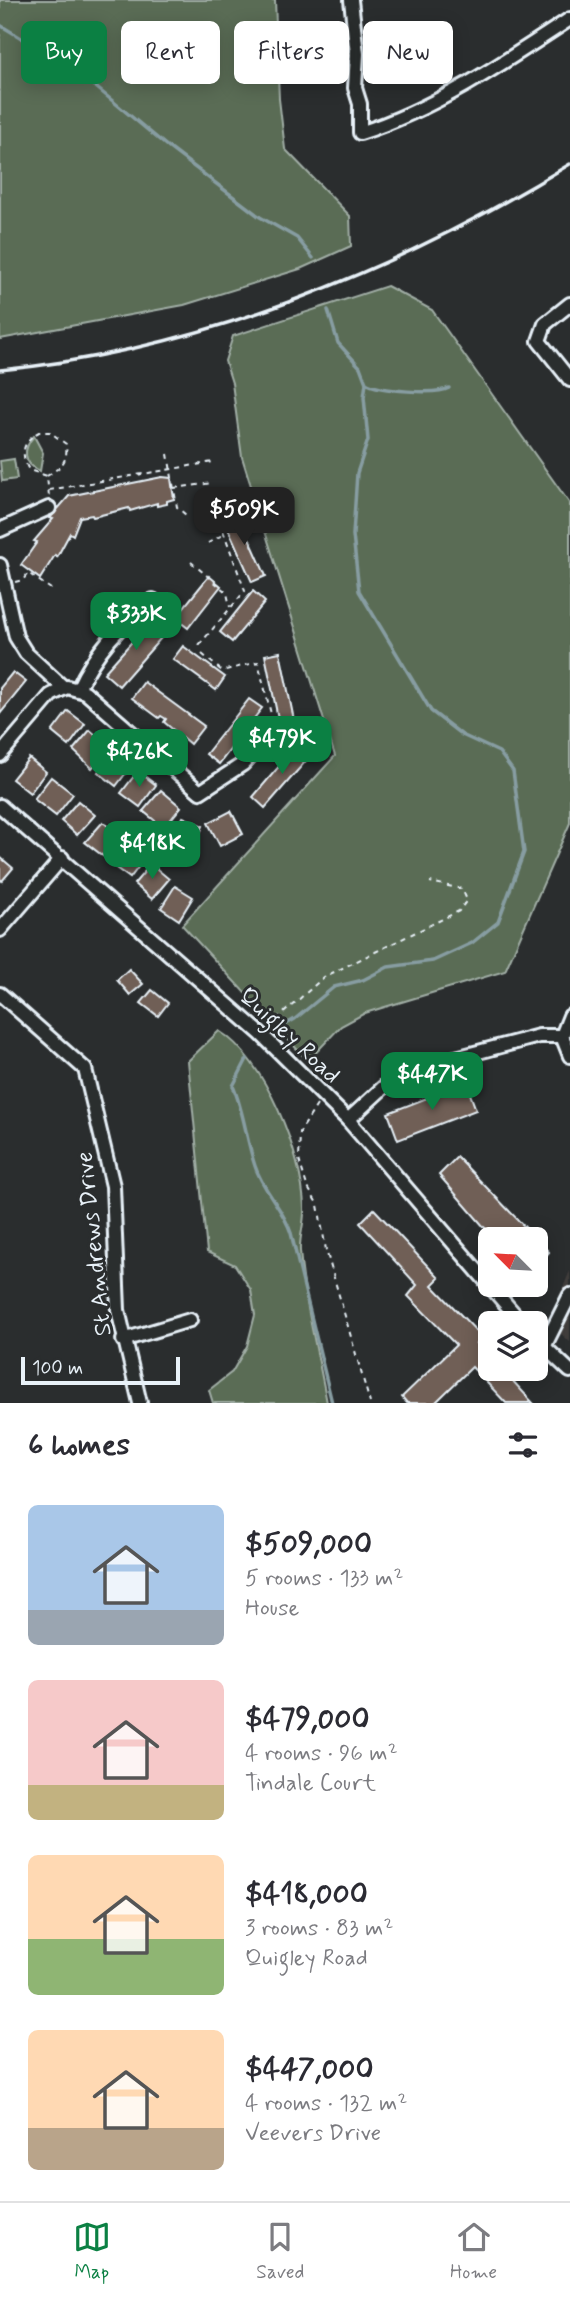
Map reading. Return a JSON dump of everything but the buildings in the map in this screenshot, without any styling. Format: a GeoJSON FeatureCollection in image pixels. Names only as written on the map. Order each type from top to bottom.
{"type":"FeatureCollection","features":[{"type":"Feature","properties":{"kind":"street"},"geometry":{"type":"LineString","coordinates":[[351,0],[360,133],[390,124],[504,62],[570,19]]}},
{"type":"Feature","properties":{"kind":"street"},"geometry":{"type":"LineString","coordinates":[[570,304],[540,332],[539,341],[570,380]]}},
{"type":"Feature","properties":{"kind":"street"},"geometry":{"type":"LineString","coordinates":[[0,530],[49,508]]}},
{"type":"Feature","properties":{"kind":"street"},"geometry":{"type":"LineString","coordinates":[[0,565],[16,637],[26,653],[64,688]]}},
{"type":"Feature","properties":{"kind":"street"},"geometry":{"type":"LineString","coordinates":[[78,689],[86,670],[125,623],[153,600]]}},
{"type":"Feature","properties":{"kind":"street"},"geometry":{"type":"LineString","coordinates":[[0,755],[51,695],[64,688],[78,689],[200,792],[243,764],[267,738]]}},
{"type":"Feature","properties":{"kind":"street","name":"Quigley Road"},"geometry":{"type":"LineString","coordinates":[[0,806],[261,1034],[324,1096],[348,1120],[512,1311]]}},
{"type":"Feature","properties":{"kind":"street"},"geometry":{"type":"LineString","coordinates":[[0,930],[62,858]]}},
{"type":"Feature","properties":{"kind":"street","name":"St Andrews Drive"},"geometry":{"type":"LineString","coordinates":[[0,994],[85,1069],[113,1186],[118,1310],[138,1403]]}},
{"type":"Feature","properties":{"kind":"street"},"geometry":{"type":"LineString","coordinates":[[570,1016],[562,1036],[570,1056]]}},
{"type":"Feature","properties":{"kind":"street"},"geometry":{"type":"LineString","coordinates":[[348,1120],[399,1073],[539,1036],[562,1036]]}},
{"type":"Feature","properties":{"kind":"street"},"geometry":{"type":"LineString","coordinates":[[548,1330],[570,1295]]}},
{"type":"Feature","properties":{"kind":"street"},"geometry":{"type":"LineString","coordinates":[[124,1340],[190,1320]]}},
{"type":"Feature","properties":{"kind":"street"},"geometry":{"type":"LineString","coordinates":[[548,1350],[570,1371]]}},
{"type":"Feature","properties":{"kind":"path"},"geometry":{"type":"LineString","coordinates":[[39,432],[50,432],[66,444],[68,456],[63,465],[47,476],[33,473],[22,456],[24,445],[39,432]]}},
{"type":"Feature","properties":{"kind":"path"},"geometry":{"type":"LineString","coordinates":[[168,454],[177,507],[187,516]]}},
{"type":"Feature","properties":{"kind":"path"},"geometry":{"type":"LineString","coordinates":[[48,490],[213,462]]}},
{"type":"Feature","properties":{"kind":"path"},"geometry":{"type":"LineString","coordinates":[[47,476],[49,508]]}},
{"type":"Feature","properties":{"kind":"path"},"geometry":{"type":"LineString","coordinates":[[173,488],[212,483]]}},
{"type":"Feature","properties":{"kind":"path"},"geometry":{"type":"LineString","coordinates":[[199,645],[245,591],[220,522]]}},
{"type":"Feature","properties":{"kind":"path"},"geometry":{"type":"LineString","coordinates":[[208,542],[224,534]]}},
{"type":"Feature","properties":{"kind":"path"},"geometry":{"type":"LineString","coordinates":[[191,562],[228,593],[231,608]]}},
{"type":"Feature","properties":{"kind":"path"},"geometry":{"type":"LineString","coordinates":[[16,582],[23,580],[28,573],[51,589]]}},
{"type":"Feature","properties":{"kind":"path"},"geometry":{"type":"LineString","coordinates":[[202,654],[222,671],[258,662],[272,718],[267,738]]}},
{"type":"Feature","properties":{"kind":"path"},"geometry":{"type":"LineString","coordinates":[[261,1034],[324,977],[458,911],[467,900],[462,888],[430,882]]}},
{"type":"Feature","properties":{"kind":"path"},"geometry":{"type":"LineString","coordinates":[[324,1096],[300,1132],[299,1160],[306,1186],[318,1205],[326,1250],[370,1403]]}},
{"type":"Feature","properties":{"kind":"shaded area"},"geometry":{"type":"Polygon","coordinates":[[[570,1271],[570,1342],[548,1322],[570,1271]]]}},
{"type":"Feature","properties":{"kind":"green space"},"geometry":{"type":"Polygon","coordinates":[[[0,0],[275,0],[276,21],[234,21],[234,84],[278,84],[285,149],[350,216],[351,246],[300,269],[184,305],[0,339],[0,0]]]}},
{"type":"Feature","properties":{"kind":"green space"},"geometry":{"type":"Polygon","coordinates":[[[387,286],[432,310],[570,504],[570,823],[505,971],[365,1013],[341,1026],[308,1061],[182,925],[335,756],[242,457],[232,383],[225,361],[233,336],[387,286]]]}},
{"type":"Feature","properties":{"kind":"green space"},"geometry":{"type":"Polygon","coordinates":[[[34,436],[43,453],[40,471],[30,464],[26,456],[27,446],[34,436]]]}},
{"type":"Feature","properties":{"kind":"green space"},"geometry":{"type":"Polygon","coordinates":[[[14,459],[17,479],[2,481],[0,461],[14,459]]]}},
{"type":"Feature","properties":{"kind":"green space"},"geometry":{"type":"Polygon","coordinates":[[[219,1031],[236,1044],[266,1085],[289,1136],[297,1162],[304,1208],[300,1246],[302,1270],[327,1403],[213,1403],[209,1390],[232,1372],[247,1346],[255,1315],[251,1290],[235,1265],[207,1252],[188,1061],[219,1031]]]}},
{"type":"Feature","properties":{"kind":"waterway"},"geometry":{"type":"LineString","coordinates":[[0,25],[79,73],[168,147],[260,217],[297,238],[313,258]]}},
{"type":"Feature","properties":{"kind":"waterway"},"geometry":{"type":"LineString","coordinates":[[274,1031],[295,1019],[334,987],[363,980],[388,967],[433,961],[472,943],[498,922],[524,852],[513,771],[499,752],[462,735],[431,711],[359,591],[353,535],[357,473],[368,440],[364,397],[366,383],[360,367],[338,343],[328,310]]}},
{"type":"Feature","properties":{"kind":"waterway"},"geometry":{"type":"LineString","coordinates":[[366,383],[408,391],[449,388]]}},
{"type":"Feature","properties":{"kind":"waterway"},"geometry":{"type":"LineString","coordinates":[[247,1059],[233,1086],[259,1175],[291,1233],[332,1403]]}},
{"type":"Feature","properties":{"kind":"railway"},"geometry":{"type":"LineString","coordinates":[[0,370],[75,360],[150,345],[224,324],[296,299],[437,238],[570,164]]}}]}
